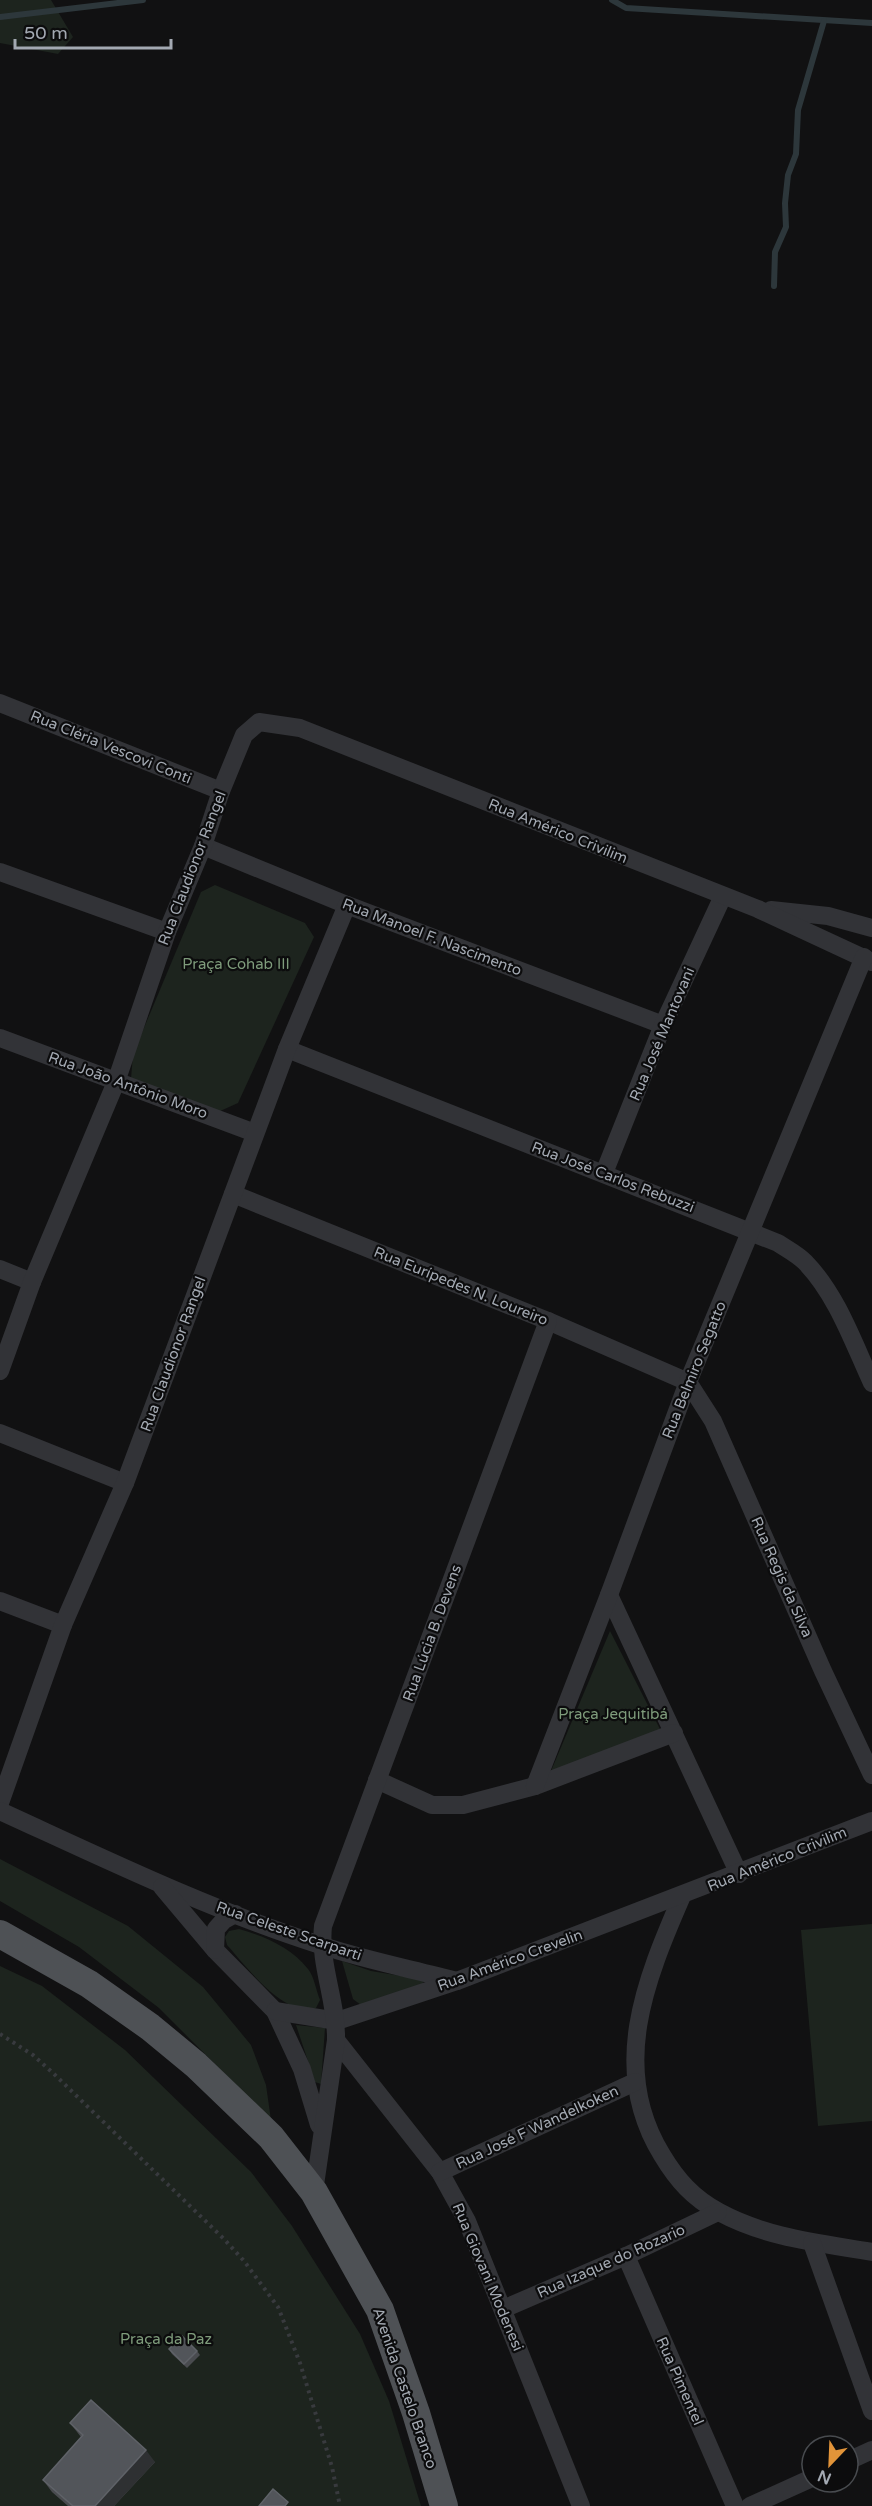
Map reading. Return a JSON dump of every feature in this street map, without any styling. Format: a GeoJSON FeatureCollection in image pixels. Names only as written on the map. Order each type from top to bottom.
{"type":"FeatureCollection","features":[{"type":"Feature","properties":{"kind":"main road","name":"Avenida Castelo Branco"},"geometry":{"type":"LineString","coordinates":[[0,1934],[89,1984],[150,2027],[196,2065],[271,2137],[314,2192],[380,2310],[416,2413],[444,2506]]}},
{"type":"Feature","properties":{"kind":"street","name":"Rua Cléria Vescovi Conti"},"geometry":{"type":"LineString","coordinates":[[0,703],[221,791]]}},
{"type":"Feature","properties":{"kind":"street","name":"Rua Américo Crivilim"},"geometry":{"type":"LineString","coordinates":[[244,735],[259,722],[300,728],[758,909],[868,959]]}},
{"type":"Feature","properties":{"kind":"street","name":"Rua Claudionor Rangel"},"geometry":{"type":"LineString","coordinates":[[0,1371],[32,1282],[116,1082],[167,932],[203,846],[221,791],[244,735]]}},
{"type":"Feature","properties":{"kind":"street","name":"Rua Manoel F. Nascimento"},"geometry":{"type":"LineString","coordinates":[[203,846],[347,905],[663,1025]]}},
{"type":"Feature","properties":{"kind":"street"},"geometry":{"type":"LineString","coordinates":[[0,872],[167,932]]}},
{"type":"Feature","properties":{"kind":"street","name":"Rua José Mantovani"},"geometry":{"type":"LineString","coordinates":[[604,1173],[663,1025],[723,896]]}},
{"type":"Feature","properties":{"kind":"street","name":"Rua Claudionor Rangel"},"geometry":{"type":"LineString","coordinates":[[0,1803],[63,1624],[125,1482],[287,1049],[347,905]]}},
{"type":"Feature","properties":{"kind":"street"},"geometry":{"type":"LineString","coordinates":[[758,909],[828,916],[872,928]]}},
{"type":"Feature","properties":{"kind":"street","name":"Rua Belmiro Segatto"},"geometry":{"type":"LineString","coordinates":[[535,1786],[688,1382],[868,959]]}},
{"type":"Feature","properties":{"kind":"street","name":"Rua João Antônio Moro"},"geometry":{"type":"LineString","coordinates":[[0,1038],[255,1133]]}},
{"type":"Feature","properties":{"kind":"street","name":"Rua José Carlos Rebuzzi"},"geometry":{"type":"LineString","coordinates":[[287,1049],[778,1243],[804,1261],[822,1283],[847,1326],[868,1376]]}},
{"type":"Feature","properties":{"kind":"street","name":"Rua Eurípedes N. Loureiro"},"geometry":{"type":"LineString","coordinates":[[233,1194],[548,1321],[688,1382]]}},
{"type":"Feature","properties":{"kind":"street"},"geometry":{"type":"LineString","coordinates":[[0,1269],[32,1282]]}},
{"type":"Feature","properties":{"kind":"street","name":"Rua Lúcia B. Devens"},"geometry":{"type":"LineString","coordinates":[[321,1945],[322,1926],[548,1321]]}},
{"type":"Feature","properties":{"kind":"street"},"geometry":{"type":"LineString","coordinates":[[868,1376],[872,1350]]}},
{"type":"Feature","properties":{"kind":"street","name":"Rua Regis da Silva"},"geometry":{"type":"LineString","coordinates":[[688,1382],[713,1421],[823,1671],[872,1775]]}},
{"type":"Feature","properties":{"kind":"street"},"geometry":{"type":"LineString","coordinates":[[0,1433],[125,1482]]}},
{"type":"Feature","properties":{"kind":"street"},"geometry":{"type":"LineString","coordinates":[[609,1595],[739,1874]]}},
{"type":"Feature","properties":{"kind":"street"},"geometry":{"type":"LineString","coordinates":[[0,1601],[63,1624]]}},
{"type":"Feature","properties":{"kind":"street"},"geometry":{"type":"LineString","coordinates":[[377,1780],[432,1805],[463,1805],[535,1786],[674,1733]]}},
{"type":"Feature","properties":{"kind":"street"},"geometry":{"type":"LineString","coordinates":[[0,1811],[158,1884],[216,1950],[275,2011],[302,2069],[321,2130]]}},
{"type":"Feature","properties":{"kind":"street","name":"Rua Américo Crivilim"},"geometry":{"type":"LineString","coordinates":[[682,1896],[872,1821]]}},
{"type":"Feature","properties":{"kind":"street","name":"Rua Celeste Scarparti"},"geometry":{"type":"LineString","coordinates":[[158,1884],[321,1945],[458,1981]]}},
{"type":"Feature","properties":{"kind":"street"},"geometry":{"type":"LineString","coordinates":[[682,1896],[653,1963],[637,2023],[635,2082],[650,2136],[680,2184],[718,2212],[766,2232],[812,2243],[871,2252]]}},
{"type":"Feature","properties":{"kind":"street","name":"Rua Américo Crevelin"},"geometry":{"type":"LineString","coordinates":[[337,2021],[458,1981],[682,1896]]}},
{"type":"Feature","properties":{"kind":"street"},"geometry":{"type":"LineString","coordinates":[[216,1950],[216,1929],[224,1920],[235,1914]]}},
{"type":"Feature","properties":{"kind":"street"},"geometry":{"type":"LineString","coordinates":[[314,2192],[337,2021],[321,1945]]}},
{"type":"Feature","properties":{"kind":"street"},"geometry":{"type":"LineString","coordinates":[[275,2011],[337,2021]]}},
{"type":"Feature","properties":{"kind":"street","name":"Rua Giovani Modenesi"},"geometry":{"type":"LineString","coordinates":[[336,2040],[440,2172],[467,2221],[581,2506]]}},
{"type":"Feature","properties":{"kind":"street","name":"Rua José F Wandelkoken"},"geometry":{"type":"LineString","coordinates":[[440,2172],[635,2082]]}},
{"type":"Feature","properties":{"kind":"street","name":"Rua Izaque do Rozario"},"geometry":{"type":"LineString","coordinates":[[503,2309],[626,2256],[718,2212]]}},
{"type":"Feature","properties":{"kind":"street"},"geometry":{"type":"LineString","coordinates":[[812,2243],[872,2411]]}},
{"type":"Feature","properties":{"kind":"street","name":"Rua Pimentel"},"geometry":{"type":"LineString","coordinates":[[626,2256],[735,2506]]}},
{"type":"Feature","properties":{"kind":"street"},"geometry":{"type":"LineString","coordinates":[[750,2506],[800,2483]]}},
{"type":"Feature","properties":{"kind":"path"},"geometry":{"type":"LineString","coordinates":[[0,2034],[33,2055],[62,2082],[224,2239],[268,2293],[286,2325],[300,2362],[332,2467],[340,2506]]}},
{"type":"Feature","properties":{"kind":"green space"},"geometry":{"type":"Polygon","coordinates":[[[0,0],[51,0],[73,37],[58,54],[0,43],[0,0]]]}},
{"type":"Feature","properties":{"kind":"green space","name":"Praça Cohab III"},"geometry":{"type":"Polygon","coordinates":[[[215,885],[305,923],[314,937],[238,1103],[218,1112],[131,1079],[133,1054],[201,892],[215,885]]]}},
{"type":"Feature","properties":{"kind":"green space","name":"Praça Jequitibá"},"geometry":{"type":"Polygon","coordinates":[[[610,1631],[662,1733],[551,1771],[610,1631]]]}},
{"type":"Feature","properties":{"kind":"green space"},"geometry":{"type":"Polygon","coordinates":[[[0,1859],[128,1926],[203,1987],[251,2045],[266,2085],[271,2120],[159,2008],[79,1947],[0,1901],[0,1859]]]}},
{"type":"Feature","properties":{"kind":"green space"},"geometry":{"type":"Polygon","coordinates":[[[872,1924],[872,2121],[818,2126],[801,1930],[872,1924]]]}},
{"type":"Feature","properties":{"kind":"green space"},"geometry":{"type":"Polygon","coordinates":[[[239,1929],[276,1943],[301,1961],[315,1983],[320,2000],[316,2008],[304,2009],[291,2005],[279,1998],[255,1977],[227,1945],[225,1937],[229,1931],[239,1929]]]}},
{"type":"Feature","properties":{"kind":"green space"},"geometry":{"type":"Polygon","coordinates":[[[342,1961],[371,1971],[425,1980],[419,1988],[361,2005],[353,1999],[342,1961]]]}},
{"type":"Feature","properties":{"kind":"green space","name":"Praça da Paz"},"geometry":{"type":"Polygon","coordinates":[[[0,1966],[42,1986],[125,2050],[251,2172],[292,2226],[360,2334],[389,2401],[421,2506],[0,2506],[0,1966]]]}},
{"type":"Feature","properties":{"kind":"green space"},"geometry":{"type":"Polygon","coordinates":[[[296,2025],[325,2028],[321,2084],[315,2082],[296,2025]]]}},
{"type":"Feature","properties":{"kind":"building"},"geometry":{"type":"Polygon","coordinates":[[[182,2336],[197,2351],[184,2364],[169,2349],[182,2336]]]}},
{"type":"Feature","properties":{"kind":"building"},"geometry":{"type":"Polygon","coordinates":[[[91,2400],[146,2450],[95,2506],[73,2506],[43,2480],[83,2435],[70,2423],[91,2400]]]}},
{"type":"Feature","properties":{"kind":"building"},"geometry":{"type":"Polygon","coordinates":[[[273,2489],[288,2502],[285,2506],[259,2506],[273,2489]]]}},
{"type":"Feature","properties":{"kind":"waterway"},"geometry":{"type":"LineString","coordinates":[[0,17],[143,0]]}},
{"type":"Feature","properties":{"kind":"waterway"},"geometry":{"type":"LineString","coordinates":[[612,0],[626,8],[872,23]]}},
{"type":"Feature","properties":{"kind":"waterway"},"geometry":{"type":"LineString","coordinates":[[774,286],[775,252],[786,227],[785,203],[788,175],[796,154],[798,110],[824,21]]}}]}
